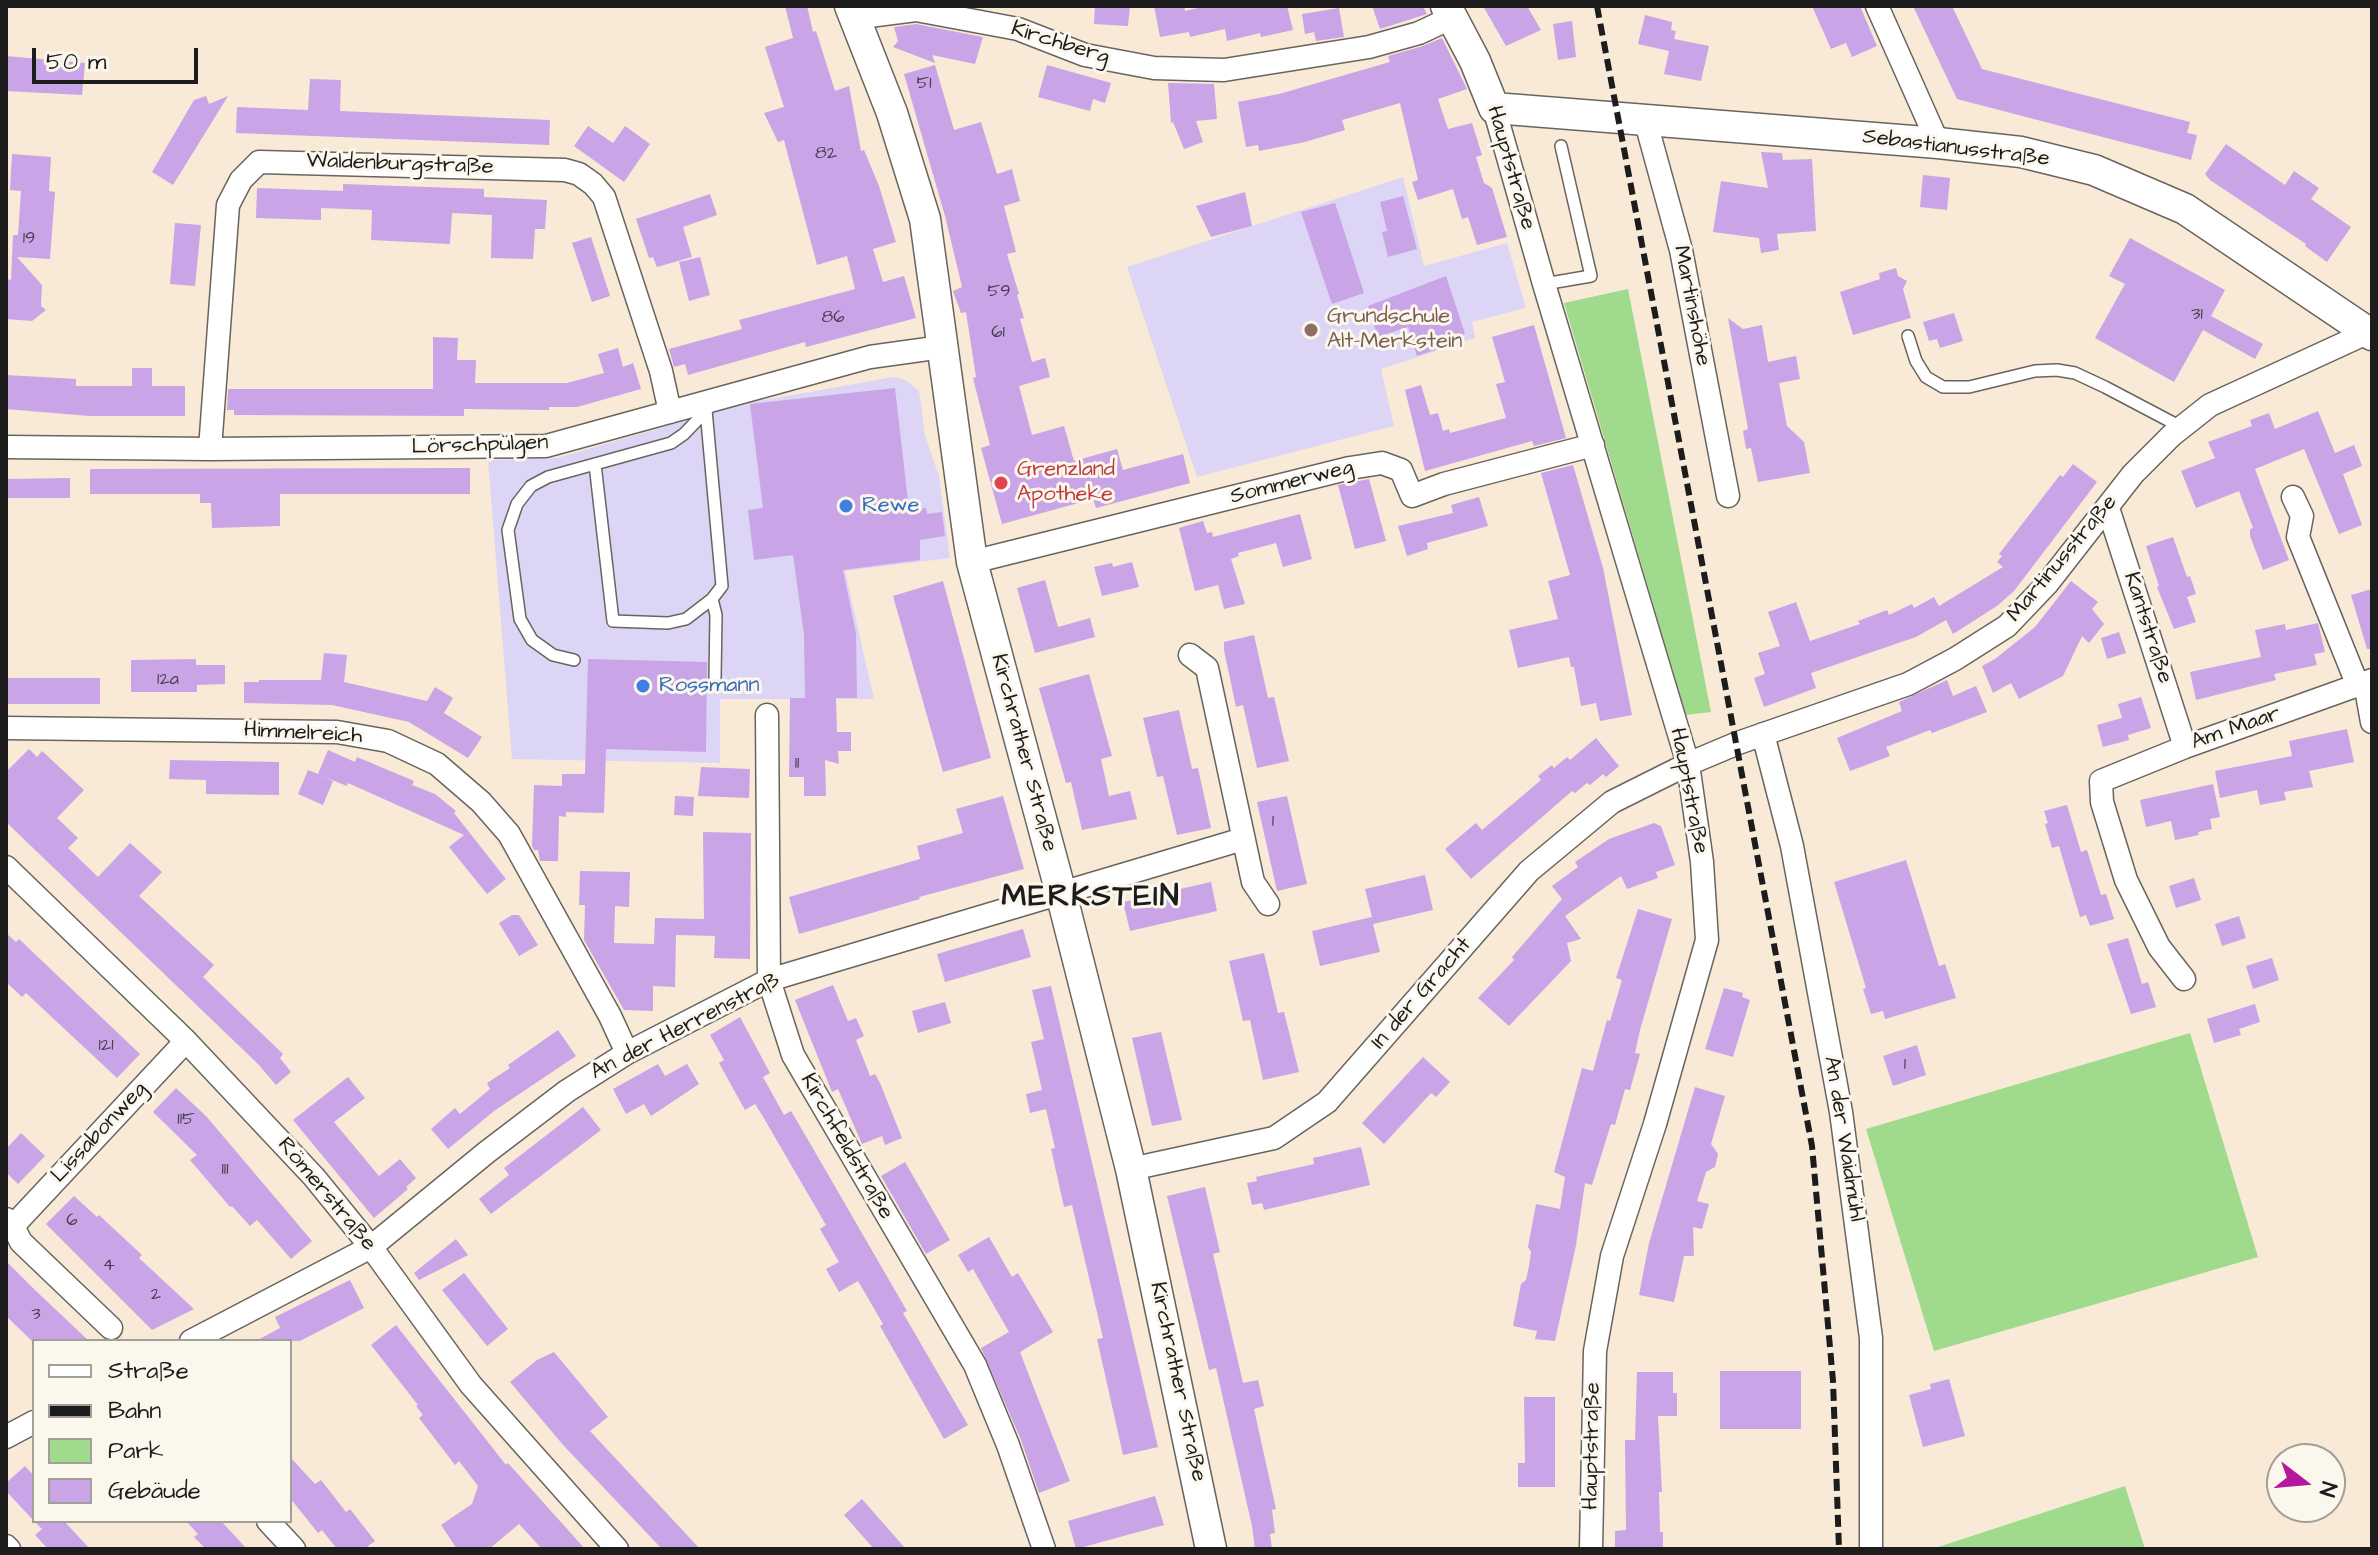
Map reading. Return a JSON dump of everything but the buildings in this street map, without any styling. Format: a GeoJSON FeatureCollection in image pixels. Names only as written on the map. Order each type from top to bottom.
{"type":"FeatureCollection","features":[{"type":"Feature","properties":{"kind":"main road","name":"Kirchrather Straße"},"geometry":{"type":"LineString","coordinates":[[851,12],[892,113],[925,219],[972,562],[1131,1169],[1210,1549]]}},
{"type":"Feature","properties":{"kind":"main road","name":"Hauptstraße"},"geometry":{"type":"LineString","coordinates":[[1450,12],[1494,108]]}},
{"type":"Feature","properties":{"kind":"main road","name":"Sebastianusstraße"},"geometry":{"type":"LineString","coordinates":[[1494,108],[1938,143],[2021,152],[2094,170],[2185,209],[2371,333]]}},
{"type":"Feature","properties":{"kind":"street"},"geometry":{"type":"LineString","coordinates":[[1877,6],[1938,143]]}},
{"type":"Feature","properties":{"kind":"street","name":"Kirchberg"},"geometry":{"type":"LineString","coordinates":[[851,12],[916,10],[1018,29],[1085,55],[1126,63],[1154,68],[1224,70],[1369,47],[1419,33],[1450,12]]}},
{"type":"Feature","properties":{"kind":"street","name":"Hauptstraße"},"geometry":{"type":"LineString","coordinates":[[1494,108],[1688,764],[1702,862],[1707,940],[1610,1269],[1595,1351],[1591,1549]]}},
{"type":"Feature","properties":{"kind":"street","name":"Martinshöhe"},"geometry":{"type":"LineString","coordinates":[[1645,119],[1681,250],[1728,496]]}},
{"type":"Feature","properties":{"kind":"street","name":"Waldenburgstraße"},"geometry":{"type":"LineString","coordinates":[[210,449],[228,205],[241,180],[259,162],[565,170],[579,174],[604,197],[661,371],[670,412]]}},
{"type":"Feature","properties":{"kind":"street","name":"Martinusstraße"},"geometry":{"type":"LineString","coordinates":[[1688,764],[1763,734],[1908,684],[1955,659],[2007,626],[2047,584],[2133,474],[2181,427],[2210,405],[2371,333]]}},
{"type":"Feature","properties":{"kind":"street","name":"Lörschpülgen"},"geometry":{"type":"LineString","coordinates":[[6,447],[546,446],[714,403],[870,357],[942,347]]}},
{"type":"Feature","properties":{"kind":"street","name":"Sommerweg"},"geometry":{"type":"LineString","coordinates":[[972,562],[1350,468],[1382,463],[1401,470],[1412,496],[1444,484],[1593,445]]}},
{"type":"Feature","properties":{"kind":"street"},"geometry":{"type":"LineString","coordinates":[[2293,497],[2302,516],[2298,537],[2365,683],[2372,722]]}},
{"type":"Feature","properties":{"kind":"street","name":"Kantstraße"},"geometry":{"type":"LineString","coordinates":[[2108,508],[2185,747]]}},
{"type":"Feature","properties":{"kind":"street"},"geometry":{"type":"LineString","coordinates":[[1190,655],[1207,668],[1253,882],[1268,904]]}},
{"type":"Feature","properties":{"kind":"street","name":"Am Maar"},"geometry":{"type":"LineString","coordinates":[[2184,979],[2159,947],[2126,880],[2102,802],[2101,781],[2185,747],[2365,683]]}},
{"type":"Feature","properties":{"kind":"street","name":"Kirchfeldstraße"},"geometry":{"type":"LineString","coordinates":[[767,715],[769,980],[793,1055],[975,1365],[1008,1445],[1044,1549]]}},
{"type":"Feature","properties":{"kind":"street","name":"Himmelreich"},"geometry":{"type":"LineString","coordinates":[[6,728],[337,732],[388,741],[437,764],[481,802],[509,834],[610,1016],[627,1053]]}},
{"type":"Feature","properties":{"kind":"street","name":"An der Waidmühl"},"geometry":{"type":"LineString","coordinates":[[1763,734],[1792,846],[1838,1096],[1869,1323],[1871,1549]]}},
{"type":"Feature","properties":{"kind":"street","name":"In der Gracht"},"geometry":{"type":"LineString","coordinates":[[1131,1169],[1274,1138],[1327,1102],[1529,871],[1612,802],[1688,764]]}},
{"type":"Feature","properties":{"kind":"street","name":"An der Herrenstraß"},"geometry":{"type":"LineString","coordinates":[[195,1339],[371,1247],[555,1099],[627,1053],[769,980],[1243,839]]}},
{"type":"Feature","properties":{"kind":"street","name":"Römerstraße"},"geometry":{"type":"LineString","coordinates":[[6,867],[186,1041],[314,1177],[371,1247],[471,1385],[617,1549]]}},
{"type":"Feature","properties":{"kind":"street","name":"Lissabonweg"},"geometry":{"type":"LineString","coordinates":[[111,1328],[21,1242],[10,1222],[186,1041]]}},
{"type":"Feature","properties":{"kind":"street"},"geometry":{"type":"LineString","coordinates":[[6,1437],[32,1423]]}},
{"type":"Feature","properties":{"kind":"street"},"geometry":{"type":"LineString","coordinates":[[270,1523],[294,1549]]}},
{"type":"Feature","properties":{"kind":"lane"},"geometry":{"type":"LineString","coordinates":[[1544,284],[1591,276],[1561,146]]}},
{"type":"Feature","properties":{"kind":"lane"},"geometry":{"type":"LineString","coordinates":[[1908,336],[1916,361],[1926,377],[1943,387],[1969,387],[2035,371],[2075,373],[2181,427]]}},
{"type":"Feature","properties":{"kind":"lane"},"geometry":{"type":"LineString","coordinates":[[574,660],[553,655],[532,640],[520,619],[508,530],[517,504],[531,486],[548,477],[671,443],[714,403]]}},
{"type":"Feature","properties":{"kind":"lane"},"geometry":{"type":"LineString","coordinates":[[595,464],[613,621],[668,623],[686,619],[712,599],[722,586],[714,403]]}},
{"type":"Feature","properties":{"kind":"lane"},"geometry":{"type":"LineString","coordinates":[[712,599],[716,615],[715,678]]}},
{"type":"Feature","properties":{"kind":"shaded area","name":"Grundschule Alt-Merkstein"},"geometry":{"type":"Polygon","coordinates":[[[1403,177],[1424,266],[1507,243],[1526,308],[1472,322],[1475,338],[1381,369],[1394,426],[1197,477],[1127,267],[1403,177]]]}},
{"type":"Feature","properties":{"kind":"shaded area"},"geometry":{"type":"Polygon","coordinates":[[[894,377],[906,380],[919,391],[925,436],[939,476],[950,558],[845,571],[874,699],[720,699],[720,763],[512,759],[488,460],[557,458],[747,403],[894,377]]]}},
{"type":"Feature","properties":{"kind":"green space"},"geometry":{"type":"Polygon","coordinates":[[[1628,289],[1711,712],[1686,715],[1564,303],[1628,289]]]}},
{"type":"Feature","properties":{"kind":"green space"},"geometry":{"type":"Polygon","coordinates":[[[2190,1033],[2258,1257],[1934,1351],[1866,1129],[2190,1033]]]}},
{"type":"Feature","properties":{"kind":"green space"},"geometry":{"type":"Polygon","coordinates":[[[2125,1486],[2145,1549],[1932,1549],[2125,1486]]]}},
{"type":"Feature","properties":{"kind":"railway"},"geometry":{"type":"LineString","coordinates":[[1597,6],[1812,1146],[1833,1381],[1839,1549]]}},
{"type":"Feature","properties":{"kind":"place","name":"Grundschule Alt-Merkstein"},"geometry":{"type":"Point","coordinates":[1311,330]}},
{"type":"Feature","properties":{"kind":"place","name":"Grenzland Apotheke"},"geometry":{"type":"Point","coordinates":[1001,483]}},
{"type":"Feature","properties":{"kind":"place","name":"Rewe"},"geometry":{"type":"Point","coordinates":[846,506]}},
{"type":"Feature","properties":{"kind":"place","name":"Rossmann"},"geometry":{"type":"Point","coordinates":[643,686]}},
{"type":"Feature","properties":{"kind":"district","name":"MERKSTEIN"},"geometry":{"type":"Point","coordinates":[1091,899]}}]}
